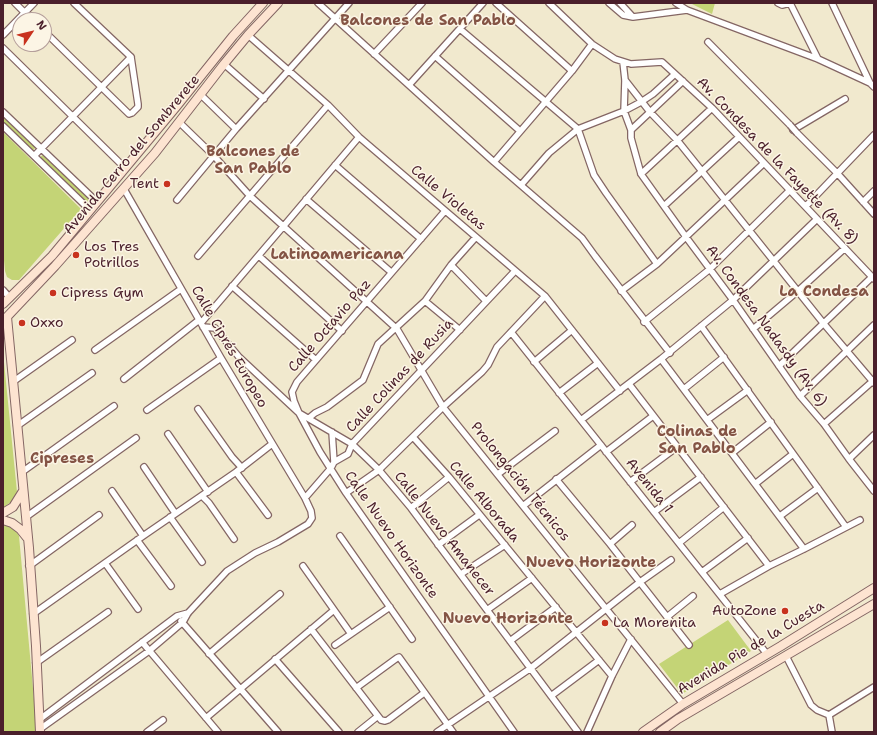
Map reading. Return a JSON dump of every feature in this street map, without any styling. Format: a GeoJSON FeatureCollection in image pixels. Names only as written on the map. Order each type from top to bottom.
{"type":"FeatureCollection","features":[{"type":"Feature","properties":{"kind":"main road","name":"Avenida Cerro del Sombrerete"},"geometry":{"type":"LineString","coordinates":[[3,304],[52,256],[232,36],[263,3]]}},
{"type":"Feature","properties":{"kind":"main road","name":"Avenida Cerro del Sombrerete"},"geometry":{"type":"LineString","coordinates":[[5,319],[55,266],[124,188],[248,35],[278,3]]}},
{"type":"Feature","properties":{"kind":"main road"},"geometry":{"type":"LineString","coordinates":[[203,72],[212,79]]}},
{"type":"Feature","properties":{"kind":"main road"},"geometry":{"type":"LineString","coordinates":[[5,319],[14,381],[28,539],[40,730]]}},
{"type":"Feature","properties":{"kind":"main road"},"geometry":{"type":"LineString","coordinates":[[3,513],[10,510],[16,503],[23,490]]}},
{"type":"Feature","properties":{"kind":"main road"},"geometry":{"type":"LineString","coordinates":[[3,520],[12,523],[20,529],[28,539]]}},
{"type":"Feature","properties":{"kind":"main road","name":"Avenida Pie de la Cuesta"},"geometry":{"type":"LineString","coordinates":[[643,732],[652,729],[683,704],[874,588]]}},
{"type":"Feature","properties":{"kind":"main road","name":"Avenida Pie de la Cuesta"},"geometry":{"type":"LineString","coordinates":[[660,732],[678,719],[874,604]]}},
{"type":"Feature","properties":{"kind":"main road"},"geometry":{"type":"LineString","coordinates":[[668,732],[678,719]]}},
{"type":"Feature","properties":{"kind":"street"},"geometry":{"type":"LineString","coordinates":[[15,3],[24,12]]}},
{"type":"Feature","properties":{"kind":"street"},"geometry":{"type":"LineString","coordinates":[[26,12],[34,3]]}},
{"type":"Feature","properties":{"kind":"street"},"geometry":{"type":"LineString","coordinates":[[52,39],[129,114],[132,113],[138,106],[131,57],[74,3]]}},
{"type":"Feature","properties":{"kind":"street"},"geometry":{"type":"LineString","coordinates":[[318,3],[494,162],[582,238],[621,291],[670,353]]}},
{"type":"Feature","properties":{"kind":"street"},"geometry":{"type":"LineString","coordinates":[[177,200],[236,129],[349,3]]}},
{"type":"Feature","properties":{"kind":"street"},"geometry":{"type":"LineString","coordinates":[[374,54],[422,3]]}},
{"type":"Feature","properties":{"kind":"street"},"geometry":{"type":"LineString","coordinates":[[410,85],[483,3]]}},
{"type":"Feature","properties":{"kind":"street"},"geometry":{"type":"LineString","coordinates":[[496,3],[572,71]]}},
{"type":"Feature","properties":{"kind":"street"},"geometry":{"type":"LineString","coordinates":[[549,3],[592,44],[623,62],[625,80],[624,111],[641,174],[712,108]]}},
{"type":"Feature","properties":{"kind":"street"},"geometry":{"type":"LineString","coordinates":[[609,3],[623,15],[633,17],[687,10]]}},
{"type":"Feature","properties":{"kind":"street"},"geometry":{"type":"LineString","coordinates":[[620,3],[633,17]]}},
{"type":"Feature","properties":{"kind":"street"},"geometry":{"type":"LineString","coordinates":[[676,3],[687,10],[818,59],[872,85]]}},
{"type":"Feature","properties":{"kind":"street"},"geometry":{"type":"LineString","coordinates":[[778,3],[790,3],[818,59]]}},
{"type":"Feature","properties":{"kind":"street"},"geometry":{"type":"LineString","coordinates":[[832,3],[872,85]]}},
{"type":"Feature","properties":{"kind":"street"},"geometry":{"type":"LineString","coordinates":[[3,35],[12,26]]}},
{"type":"Feature","properties":{"kind":"street"},"geometry":{"type":"LineString","coordinates":[[460,29],[578,130],[594,175],[657,264]]}},
{"type":"Feature","properties":{"kind":"street","name":"Calle Violetas"},"geometry":{"type":"LineString","coordinates":[[248,35],[328,105],[359,137],[545,296],[620,391]]}},
{"type":"Feature","properties":{"kind":"street"},"geometry":{"type":"LineString","coordinates":[[708,42],[837,173],[874,214]]}},
{"type":"Feature","properties":{"kind":"street"},"geometry":{"type":"LineString","coordinates":[[494,162],[572,71],[592,44]]}},
{"type":"Feature","properties":{"kind":"street"},"geometry":{"type":"LineString","coordinates":[[3,48],[125,168]]}},
{"type":"Feature","properties":{"kind":"street"},"geometry":{"type":"LineString","coordinates":[[435,56],[520,132]]}},
{"type":"Feature","properties":{"kind":"street"},"geometry":{"type":"LineString","coordinates":[[34,156],[131,57]]}},
{"type":"Feature","properties":{"kind":"street","name":"Av. Condesa de la Fayette (Av. 8)"},"geometry":{"type":"LineString","coordinates":[[623,62],[631,64],[662,62],[712,108],[873,278]]}},
{"type":"Feature","properties":{"kind":"street"},"geometry":{"type":"LineString","coordinates":[[224,64],[264,99]]}},
{"type":"Feature","properties":{"kind":"street"},"geometry":{"type":"LineString","coordinates":[[521,185],[549,153],[578,130],[624,111],[641,102],[653,94],[675,74]]}},
{"type":"Feature","properties":{"kind":"street"},"geometry":{"type":"LineString","coordinates":[[625,80],[641,102],[677,140],[824,324],[873,381],[824,424]]}},
{"type":"Feature","properties":{"kind":"street"},"geometry":{"type":"LineString","coordinates":[[630,130],[682,81]]}},
{"type":"Feature","properties":{"kind":"street"},"geometry":{"type":"LineString","coordinates":[[200,94],[236,129]]}},
{"type":"Feature","properties":{"kind":"street"},"geometry":{"type":"LineString","coordinates":[[653,94],[660,102]]}},
{"type":"Feature","properties":{"kind":"street"},"geometry":{"type":"LineString","coordinates":[[793,129],[845,100]]}},
{"type":"Feature","properties":{"kind":"street"},"geometry":{"type":"LineString","coordinates":[[198,256],[328,105]]}},
{"type":"Feature","properties":{"kind":"street"},"geometry":{"type":"LineString","coordinates":[[3,112],[97,202]]}},
{"type":"Feature","properties":{"kind":"street","name":"Prolongación Técnicos"},"geometry":{"type":"LineString","coordinates":[[179,122],[214,156],[250,196],[396,328],[444,407],[683,704]]}},
{"type":"Feature","properties":{"kind":"street"},"geometry":{"type":"LineString","coordinates":[[3,126],[90,210]]}},
{"type":"Feature","properties":{"kind":"street"},"geometry":{"type":"LineString","coordinates":[[806,206],[874,135]]}},
{"type":"Feature","properties":{"kind":"street"},"geometry":{"type":"LineString","coordinates":[[124,379],[201,323],[359,137]]}},
{"type":"Feature","properties":{"kind":"street"},"geometry":{"type":"LineString","coordinates":[[664,206],[739,137]]}},
{"type":"Feature","properties":{"kind":"street"},"geometry":{"type":"LineString","coordinates":[[621,291],[657,264],[764,163]]}},
{"type":"Feature","properties":{"kind":"street"},"geometry":{"type":"LineString","coordinates":[[335,165],[421,238]]}},
{"type":"Feature","properties":{"kind":"street","name":"Av. Condesa Nadasdy (Av. 6)"},"geometry":{"type":"LineString","coordinates":[[641,174],[733,300],[800,396],[824,424],[874,491]]}},
{"type":"Feature","properties":{"kind":"street","name":"Calle Ciprés Europeo"},"geometry":{"type":"LineString","coordinates":[[124,188],[220,358],[305,498],[311,511],[312,518],[308,524],[278,542],[255,553],[227,571],[188,614]]}},
{"type":"Feature","properties":{"kind":"street"},"geometry":{"type":"LineString","coordinates":[[645,322],[710,269],[790,190]]}},
{"type":"Feature","properties":{"kind":"street"},"geometry":{"type":"LineString","coordinates":[[862,202],[874,191]]}},
{"type":"Feature","properties":{"kind":"street"},"geometry":{"type":"LineString","coordinates":[[306,198],[392,272]]}},
{"type":"Feature","properties":{"kind":"street","name":"Calle Octavio Paz"},"geometry":{"type":"LineString","coordinates":[[331,468],[320,452],[299,413],[292,392],[297,382],[445,211]]}},
{"type":"Feature","properties":{"kind":"street"},"geometry":{"type":"LineString","coordinates":[[581,420],[670,353],[733,300],[817,219]]}},
{"type":"Feature","properties":{"kind":"street"},"geometry":{"type":"LineString","coordinates":[[309,418],[327,407],[363,380],[378,344],[425,301],[451,265],[476,237]]}},
{"type":"Feature","properties":{"kind":"street"},"geometry":{"type":"LineString","coordinates":[[753,329],[798,291],[845,248]]}},
{"type":"Feature","properties":{"kind":"street"},"geometry":{"type":"LineString","coordinates":[[258,256],[342,331]]}},
{"type":"Feature","properties":{"kind":"street"},"geometry":{"type":"LineString","coordinates":[[451,265],[486,301]]}},
{"type":"Feature","properties":{"kind":"street","name":"Calle Colinas de Rusia"},"geometry":{"type":"LineString","coordinates":[[305,498],[331,468],[334,462],[348,454],[352,444],[515,271]]}},
{"type":"Feature","properties":{"kind":"street"},"geometry":{"type":"LineString","coordinates":[[779,366],[873,278]]}},
{"type":"Feature","properties":{"kind":"street"},"geometry":{"type":"LineString","coordinates":[[232,286],[316,360]]}},
{"type":"Feature","properties":{"kind":"street"},"geometry":{"type":"LineString","coordinates":[[95,350],[181,289]]}},
{"type":"Feature","properties":{"kind":"street"},"geometry":{"type":"LineString","coordinates":[[3,290],[10,298]]}},
{"type":"Feature","properties":{"kind":"street"},"geometry":{"type":"LineString","coordinates":[[346,493],[379,470],[485,368],[497,348],[545,296]]}},
{"type":"Feature","properties":{"kind":"street"},"geometry":{"type":"LineString","coordinates":[[425,301],[460,330]]}},
{"type":"Feature","properties":{"kind":"street"},"geometry":{"type":"LineString","coordinates":[[201,323],[215,328],[239,357],[299,413]]}},
{"type":"Feature","properties":{"kind":"street"},"geometry":{"type":"LineString","coordinates":[[800,396],[874,325]]}},
{"type":"Feature","properties":{"kind":"street"},"geometry":{"type":"LineString","coordinates":[[701,326],[846,527]]}},
{"type":"Feature","properties":{"kind":"street"},"geometry":{"type":"LineString","coordinates":[[534,362],[572,330]]}},
{"type":"Feature","properties":{"kind":"street","name":"Avenida 1"},"geometry":{"type":"LineString","coordinates":[[511,332],[767,654]]}},
{"type":"Feature","properties":{"kind":"street"},"geometry":{"type":"LineString","coordinates":[[14,381],[72,340]]}},
{"type":"Feature","properties":{"kind":"street"},"geometry":{"type":"LineString","coordinates":[[684,389],[724,357]]}},
{"type":"Feature","properties":{"kind":"street"},"geometry":{"type":"LineString","coordinates":[[147,410],[220,358]]}},
{"type":"Feature","properties":{"kind":"street"},"geometry":{"type":"LineString","coordinates":[[662,359],[804,550]]}},
{"type":"Feature","properties":{"kind":"street"},"geometry":{"type":"LineString","coordinates":[[559,393],[598,363]]}},
{"type":"Feature","properties":{"kind":"street"},"geometry":{"type":"LineString","coordinates":[[17,426],[92,373]]}},
{"type":"Feature","properties":{"kind":"street"},"geometry":{"type":"LineString","coordinates":[[629,384],[769,566]]}},
{"type":"Feature","properties":{"kind":"street"},"geometry":{"type":"LineString","coordinates":[[707,420],[748,390]]}},
{"type":"Feature","properties":{"kind":"street"},"geometry":{"type":"LineString","coordinates":[[22,472],[114,406]]}},
{"type":"Feature","properties":{"kind":"street"},"geometry":{"type":"LineString","coordinates":[[198,409],[232,457],[242,468]]}},
{"type":"Feature","properties":{"kind":"street","name":"Calle Nuevo Amanecer"},"geometry":{"type":"LineString","coordinates":[[299,413],[352,444],[379,470],[411,508],[578,732]]}},
{"type":"Feature","properties":{"kind":"street"},"geometry":{"type":"LineString","coordinates":[[606,452],[653,416]]}},
{"type":"Feature","properties":{"kind":"street"},"geometry":{"type":"LineString","coordinates":[[732,452],[771,422]]}},
{"type":"Feature","properties":{"kind":"street"},"geometry":{"type":"LineString","coordinates":[[498,474],[555,431]]}},
{"type":"Feature","properties":{"kind":"street"},"geometry":{"type":"LineString","coordinates":[[332,432],[334,462]]}},
{"type":"Feature","properties":{"kind":"street"},"geometry":{"type":"LineString","coordinates":[[168,434],[208,492]]}},
{"type":"Feature","properties":{"kind":"street"},"geometry":{"type":"LineString","coordinates":[[849,459],[874,435]]}},
{"type":"Feature","properties":{"kind":"street","name":"Calle Alborada"},"geometry":{"type":"LineString","coordinates":[[413,437],[449,477],[612,676]]}},
{"type":"Feature","properties":{"kind":"street"},"geometry":{"type":"LineString","coordinates":[[26,517],[136,438]]}},
{"type":"Feature","properties":{"kind":"street"},"geometry":{"type":"LineString","coordinates":[[33,614],[175,513],[242,468],[272,444]]}},
{"type":"Feature","properties":{"kind":"street"},"geometry":{"type":"LineString","coordinates":[[523,506],[600,445]]}},
{"type":"Feature","properties":{"kind":"street"},"geometry":{"type":"LineString","coordinates":[[630,482],[677,446]]}},
{"type":"Feature","properties":{"kind":"street"},"geometry":{"type":"LineString","coordinates":[[755,484],[793,454]]}},
{"type":"Feature","properties":{"kind":"street"},"geometry":{"type":"LineString","coordinates":[[144,467],[175,513]]}},
{"type":"Feature","properties":{"kind":"street","name":"Calle Nuevo Horizonte"},"geometry":{"type":"LineString","coordinates":[[331,468],[346,493],[514,732]]}},
{"type":"Feature","properties":{"kind":"street"},"geometry":{"type":"LineString","coordinates":[[236,472],[268,515]]}},
{"type":"Feature","properties":{"kind":"street"},"geometry":{"type":"LineString","coordinates":[[654,512],[701,476]]}},
{"type":"Feature","properties":{"kind":"street"},"geometry":{"type":"LineString","coordinates":[[411,508],[449,477]]}},
{"type":"Feature","properties":{"kind":"street"},"geometry":{"type":"LineString","coordinates":[[556,479],[610,544],[689,645]]}},
{"type":"Feature","properties":{"kind":"street"},"geometry":{"type":"LineString","coordinates":[[780,516],[818,488]]}},
{"type":"Feature","properties":{"kind":"street"},"geometry":{"type":"LineString","coordinates":[[112,491],[143,536]]}},
{"type":"Feature","properties":{"kind":"street"},"geometry":{"type":"LineString","coordinates":[[202,496],[234,539]]}},
{"type":"Feature","properties":{"kind":"street"},"geometry":{"type":"LineString","coordinates":[[679,543],[724,507]]}},
{"type":"Feature","properties":{"kind":"street"},"geometry":{"type":"LineString","coordinates":[[29,566],[98,515]]}},
{"type":"Feature","properties":{"kind":"street"},"geometry":{"type":"LineString","coordinates":[[438,545],[479,515]]}},
{"type":"Feature","properties":{"kind":"street"},"geometry":{"type":"LineString","coordinates":[[170,517],[202,562]]}},
{"type":"Feature","properties":{"kind":"street"},"geometry":{"type":"LineString","coordinates":[[720,594],[769,566],[804,550],[860,520]]}},
{"type":"Feature","properties":{"kind":"street"},"geometry":{"type":"LineString","coordinates":[[610,544],[632,525]]}},
{"type":"Feature","properties":{"kind":"street"},"geometry":{"type":"LineString","coordinates":[[340,536],[412,639]]}},
{"type":"Feature","properties":{"kind":"street"},"geometry":{"type":"LineString","coordinates":[[702,572],[748,538]]}},
{"type":"Feature","properties":{"kind":"street"},"geometry":{"type":"LineString","coordinates":[[137,540],[171,586]]}},
{"type":"Feature","properties":{"kind":"street"},"geometry":{"type":"LineString","coordinates":[[461,574],[504,545]]}},
{"type":"Feature","properties":{"kind":"street"},"geometry":{"type":"LineString","coordinates":[[437,732],[531,668],[640,582],[671,560]]}},
{"type":"Feature","properties":{"kind":"street"},"geometry":{"type":"LineString","coordinates":[[105,563],[138,609]]}},
{"type":"Feature","properties":{"kind":"street"},"geometry":{"type":"LineString","coordinates":[[303,566],[351,634]]}},
{"type":"Feature","properties":{"kind":"street"},"geometry":{"type":"LineString","coordinates":[[487,610],[532,578]]}},
{"type":"Feature","properties":{"kind":"street"},"geometry":{"type":"LineString","coordinates":[[209,654],[280,594]]}},
{"type":"Feature","properties":{"kind":"street"},"geometry":{"type":"LineString","coordinates":[[667,616],[693,596]]}},
{"type":"Feature","properties":{"kind":"street"},"geometry":{"type":"LineString","coordinates":[[335,645],[390,607]]}},
{"type":"Feature","properties":{"kind":"street"},"geometry":{"type":"LineString","coordinates":[[510,641],[556,607]]}},
{"type":"Feature","properties":{"kind":"street"},"geometry":{"type":"LineString","coordinates":[[206,718],[334,610]]}},
{"type":"Feature","properties":{"kind":"street"},"geometry":{"type":"LineString","coordinates":[[36,663],[108,612]]}},
{"type":"Feature","properties":{"kind":"street"},"geometry":{"type":"LineString","coordinates":[[40,719],[177,616],[188,614]]}},
{"type":"Feature","properties":{"kind":"street"},"geometry":{"type":"LineString","coordinates":[[40,730],[149,651],[183,622],[188,614]]}},
{"type":"Feature","properties":{"kind":"street"},"geometry":{"type":"LineString","coordinates":[[177,616],[278,732]]}},
{"type":"Feature","properties":{"kind":"street"},"geometry":{"type":"LineString","coordinates":[[311,629],[382,720],[385,721],[424,693]]}},
{"type":"Feature","properties":{"kind":"street"},"geometry":{"type":"LineString","coordinates":[[587,732],[612,676],[631,639]]}},
{"type":"Feature","properties":{"kind":"street"},"geometry":{"type":"LineString","coordinates":[[142,642],[218,732]]}},
{"type":"Feature","properties":{"kind":"street"},"geometry":{"type":"LineString","coordinates":[[786,656],[811,705],[817,710],[828,715]]}},
{"type":"Feature","properties":{"kind":"street"},"geometry":{"type":"LineString","coordinates":[[356,688],[399,657],[453,732]]}},
{"type":"Feature","properties":{"kind":"street"},"geometry":{"type":"LineString","coordinates":[[275,659],[339,732]]}},
{"type":"Feature","properties":{"kind":"street"},"geometry":{"type":"LineString","coordinates":[[551,696],[599,660]]}},
{"type":"Feature","properties":{"kind":"street"},"geometry":{"type":"LineString","coordinates":[[828,715],[874,687]]}},
{"type":"Feature","properties":{"kind":"street"},"geometry":{"type":"LineString","coordinates":[[828,715],[832,732]]}},
{"type":"Feature","properties":{"kind":"street"},"geometry":{"type":"LineString","coordinates":[[358,732],[378,716]]}},
{"type":"Feature","properties":{"kind":"street"},"geometry":{"type":"LineString","coordinates":[[147,732],[162,720]]}},
{"type":"Feature","properties":{"kind":"green space"},"geometry":{"type":"Polygon","coordinates":[[[690,3],[715,3],[712,14],[690,3]]]}},
{"type":"Feature","properties":{"kind":"green space"},"geometry":{"type":"Polygon","coordinates":[[[3,117],[36,147],[33,150],[3,122],[3,117]]]}},
{"type":"Feature","properties":{"kind":"green space"},"geometry":{"type":"Polygon","coordinates":[[[3,132],[81,209],[19,280],[12,280],[7,277],[5,271],[3,250],[3,132]]]}},
{"type":"Feature","properties":{"kind":"green space"},"geometry":{"type":"Polygon","coordinates":[[[43,155],[92,202],[89,204],[40,157],[43,155]]]}},
{"type":"Feature","properties":{"kind":"green space"},"geometry":{"type":"Polygon","coordinates":[[[3,352],[17,492],[12,501],[3,508],[3,352]]]}},
{"type":"Feature","properties":{"kind":"green space"},"geometry":{"type":"Polygon","coordinates":[[[3,523],[14,528],[19,536],[37,732],[3,732],[3,523]]]}},
{"type":"Feature","properties":{"kind":"green space"},"geometry":{"type":"Polygon","coordinates":[[[728,620],[751,651],[682,694],[659,664],[728,620]]]}},
{"type":"Feature","properties":{"kind":"place","name":"Tent"},"geometry":{"type":"Point","coordinates":[167,184]}},
{"type":"Feature","properties":{"kind":"place","name":"Los Tres Potrillos"},"geometry":{"type":"Point","coordinates":[76,255]}},
{"type":"Feature","properties":{"kind":"place","name":"Cipress Gym"},"geometry":{"type":"Point","coordinates":[53,293]}},
{"type":"Feature","properties":{"kind":"place","name":"Oxxo"},"geometry":{"type":"Point","coordinates":[22,323]}},
{"type":"Feature","properties":{"kind":"place","name":"AutoZone"},"geometry":{"type":"Point","coordinates":[785,611]}},
{"type":"Feature","properties":{"kind":"place","name":"La Morenita"},"geometry":{"type":"Point","coordinates":[605,623]}},
{"type":"Feature","properties":{"kind":"district","name":"Balcones de San Pablo"},"geometry":{"type":"Point","coordinates":[428,21]}},
{"type":"Feature","properties":{"kind":"district","name":"Balcones de San Pablo"},"geometry":{"type":"Point","coordinates":[253,160]}},
{"type":"Feature","properties":{"kind":"district","name":"Latinoamericana"},"geometry":{"type":"Point","coordinates":[337,255]}},
{"type":"Feature","properties":{"kind":"district","name":"La Condesa"},"geometry":{"type":"Point","coordinates":[824,292]}},
{"type":"Feature","properties":{"kind":"district","name":"Colinas de San Pablo"},"geometry":{"type":"Point","coordinates":[697,440]}},
{"type":"Feature","properties":{"kind":"district","name":"Cipreses"},"geometry":{"type":"Point","coordinates":[62,459]}},
{"type":"Feature","properties":{"kind":"district","name":"Nuevo Horizonte"},"geometry":{"type":"Point","coordinates":[591,563]}},
{"type":"Feature","properties":{"kind":"district","name":"Nuevo Horizonte"},"geometry":{"type":"Point","coordinates":[508,619]}}]}
